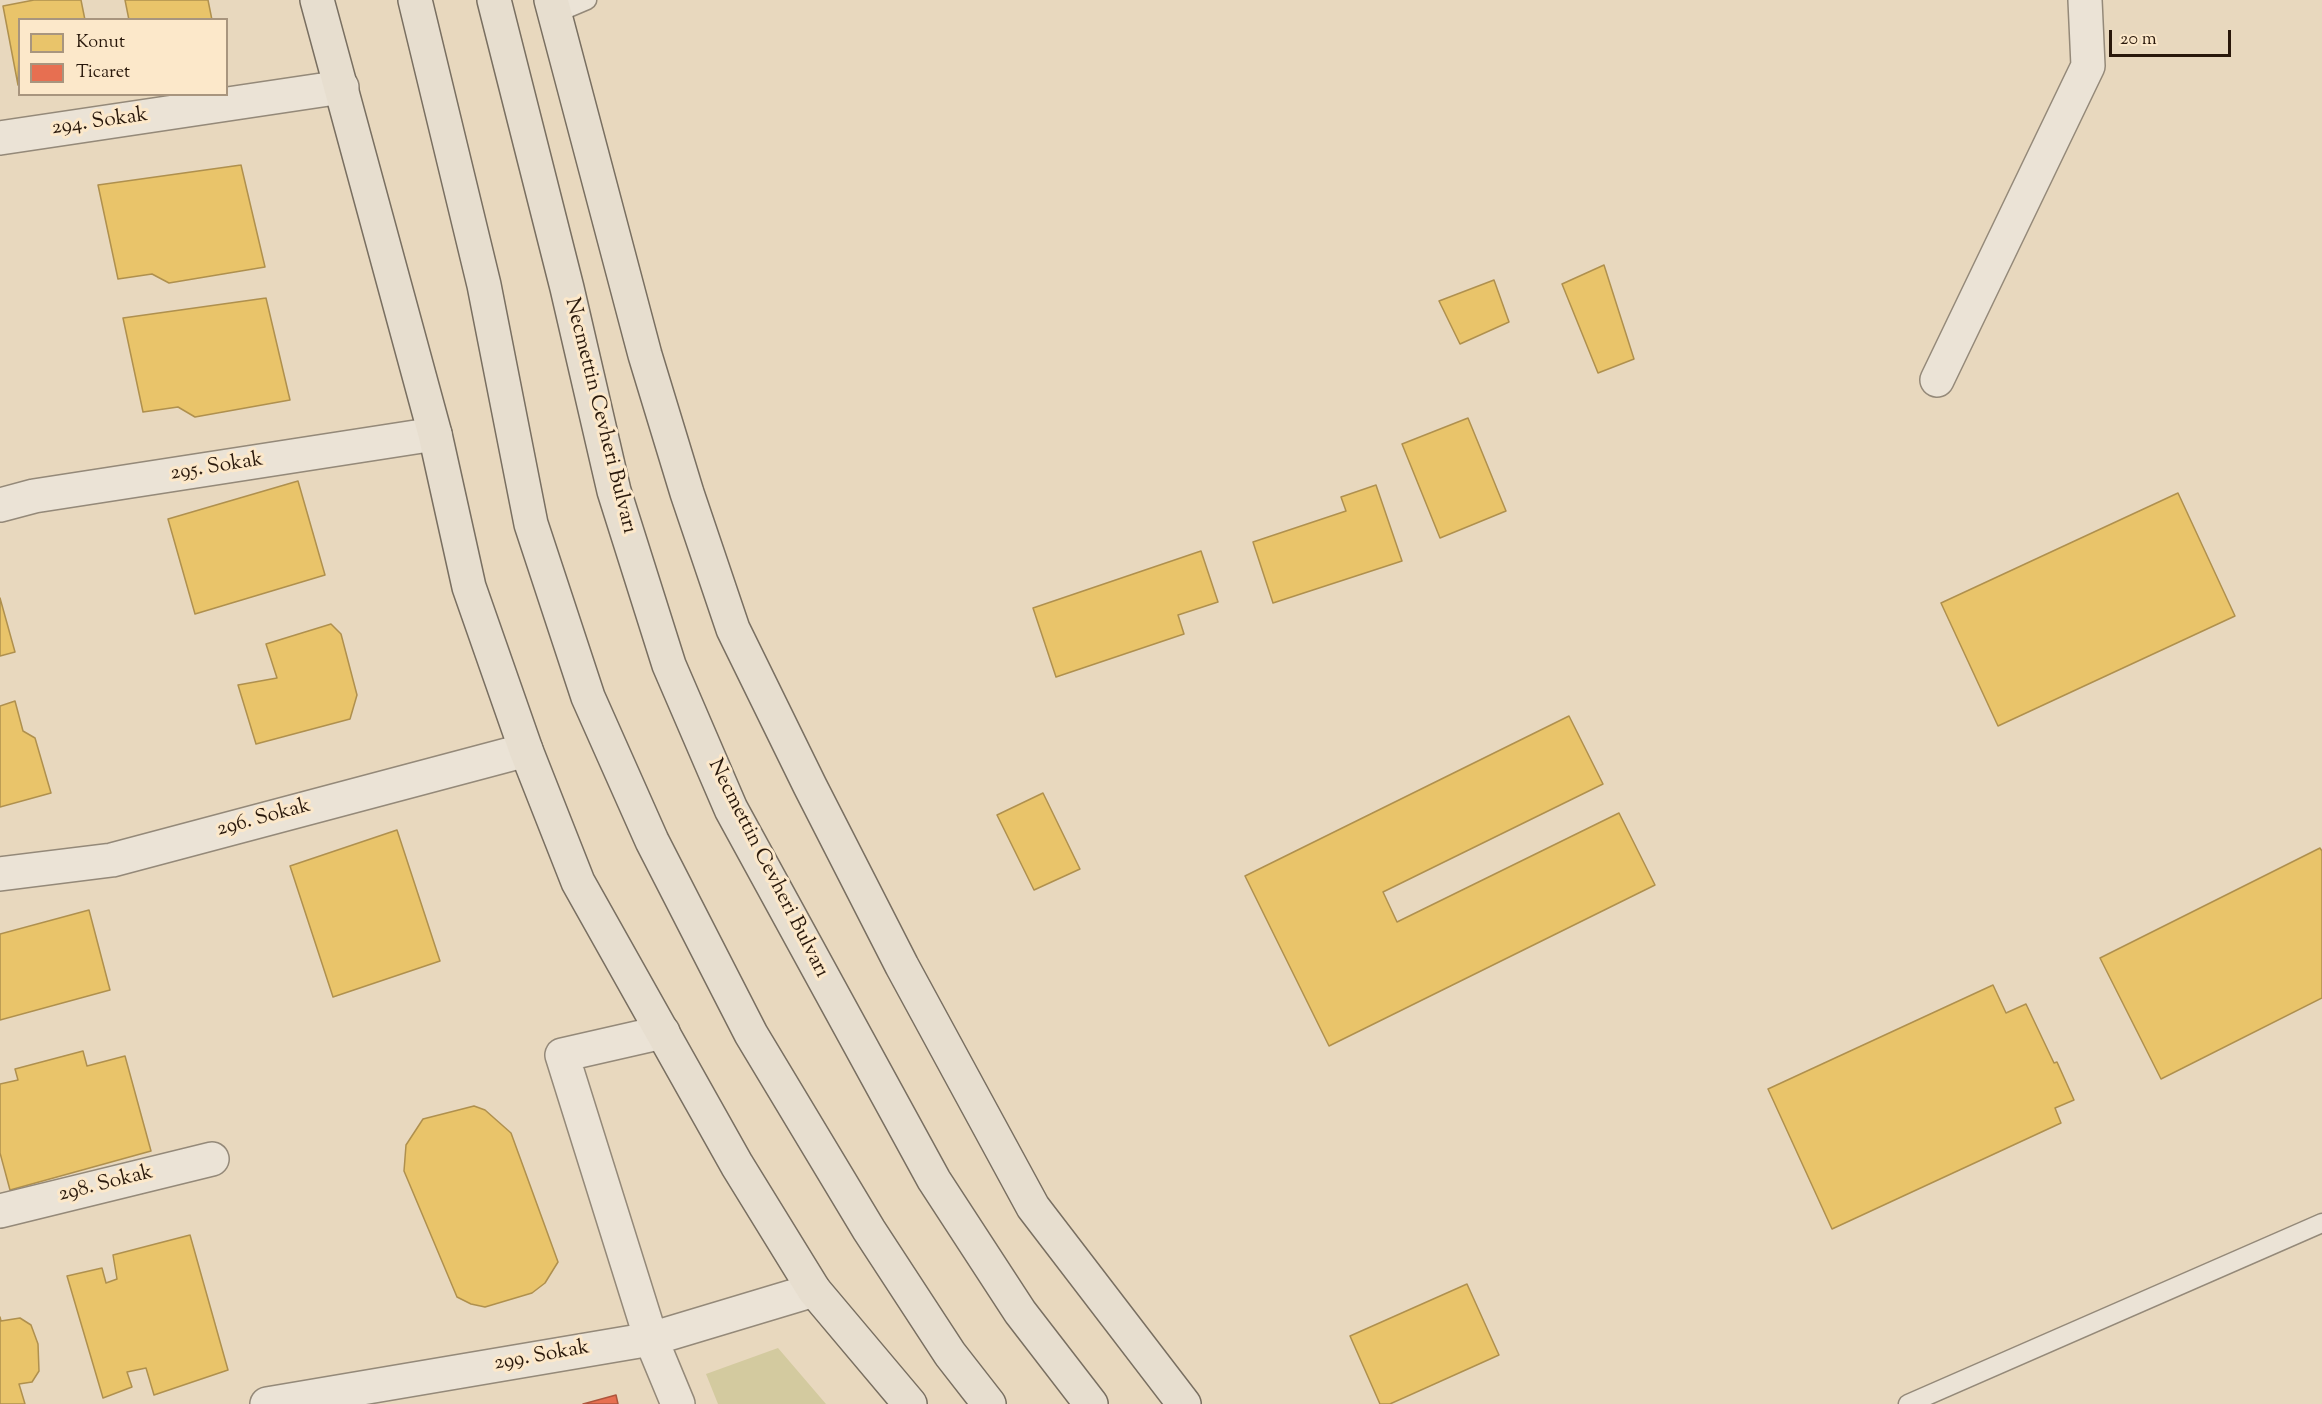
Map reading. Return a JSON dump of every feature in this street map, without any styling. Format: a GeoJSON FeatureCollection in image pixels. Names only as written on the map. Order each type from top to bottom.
{"type":"FeatureCollection","features":[{"type":"Feature","properties":{"kind":"main road"},"geometry":{"type":"LineString","coordinates":[[317,0],[435,434],[469,587],[526,750],[578,882],[737,1165],[814,1290],[910,1404]]}},
{"type":"Feature","properties":{"kind":"main road"},"geometry":{"type":"LineString","coordinates":[[415,0],[484,285],[531,524],[588,697],[652,840],[752,1034],[870,1230],[950,1354],[989,1404]]}},
{"type":"Feature","properties":{"kind":"main road","name":"Necmettin Cevheri Bulvarı"},"geometry":{"type":"LineString","coordinates":[[494,0],[567,288],[614,491],[669,665],[731,809],[934,1180],[1020,1312],[1091,1404]]}},
{"type":"Feature","properties":{"kind":"main road"},"geometry":{"type":"LineString","coordinates":[[552,7],[645,355],[687,493],[733,629],[902,966],[1033,1207],[1184,1404]]}},
{"type":"Feature","properties":{"kind":"street"},"geometry":{"type":"LineString","coordinates":[[1937,380],[2088,66],[2085,0]]}},
{"type":"Feature","properties":{"kind":"street","name":"294. Sokak"},"geometry":{"type":"LineString","coordinates":[[4,128],[342,87]]}},
{"type":"Feature","properties":{"kind":"street","name":"295. Sokak"},"geometry":{"type":"LineString","coordinates":[[0,505],[34,496],[435,434]]}},
{"type":"Feature","properties":{"kind":"street","name":"296. Sokak"},"geometry":{"type":"LineString","coordinates":[[0,874],[112,860],[526,750]]}},
{"type":"Feature","properties":{"kind":"street"},"geometry":{"type":"LineString","coordinates":[[663,1032],[562,1055],[651,1339],[678,1404]]}},
{"type":"Feature","properties":{"kind":"street","name":"298. Sokak"},"geometry":{"type":"LineString","coordinates":[[0,1210],[212,1159]]}},
{"type":"Feature","properties":{"kind":"street","name":"299. Sokak"},"geometry":{"type":"LineString","coordinates":[[267,1404],[651,1339],[814,1290]]}},
{"type":"Feature","properties":{"kind":"lane"},"geometry":{"type":"LineString","coordinates":[[552,7],[587,0]]}},
{"type":"Feature","properties":{"kind":"lane"},"geometry":{"type":"LineString","coordinates":[[1908,1404],[2322,1223]]}},
{"type":"Feature","properties":{"kind":"shaded area"},"geometry":{"type":"Polygon","coordinates":[[[778,1348],[826,1404],[718,1404],[706,1374],[778,1348]]]}},
{"type":"Feature","properties":{"kind":"building: Konut"},"geometry":{"type":"Polygon","coordinates":[[[34,0],[81,0],[85,18],[18,18],[18,85],[3,6],[34,0]]]}},
{"type":"Feature","properties":{"kind":"building: Konut"},"geometry":{"type":"Polygon","coordinates":[[[125,0],[208,0],[212,18],[129,18],[125,0]]]}},
{"type":"Feature","properties":{"kind":"building: Konut"},"geometry":{"type":"Polygon","coordinates":[[[241,165],[265,267],[169,283],[152,274],[118,279],[98,185],[241,165]]]}},
{"type":"Feature","properties":{"kind":"building: Konut"},"geometry":{"type":"Polygon","coordinates":[[[1604,265],[1634,359],[1598,373],[1562,284],[1604,265]]]}},
{"type":"Feature","properties":{"kind":"building: Konut"},"geometry":{"type":"Polygon","coordinates":[[[1494,280],[1509,322],[1460,344],[1439,301],[1494,280]]]}},
{"type":"Feature","properties":{"kind":"building: Konut"},"geometry":{"type":"Polygon","coordinates":[[[266,298],[290,400],[195,417],[178,407],[143,412],[123,318],[266,298]]]}},
{"type":"Feature","properties":{"kind":"building: Konut"},"geometry":{"type":"Polygon","coordinates":[[[1468,418],[1506,511],[1440,538],[1402,444],[1468,418]]]}},
{"type":"Feature","properties":{"kind":"building: Konut"},"geometry":{"type":"Polygon","coordinates":[[[298,481],[325,575],[195,614],[168,519],[298,481]]]}},
{"type":"Feature","properties":{"kind":"building: Konut"},"geometry":{"type":"Polygon","coordinates":[[[1376,485],[1402,561],[1273,603],[1253,542],[1346,511],[1341,497],[1376,485]]]}},
{"type":"Feature","properties":{"kind":"building: Konut"},"geometry":{"type":"Polygon","coordinates":[[[2178,493],[2235,616],[1998,726],[1941,603],[2178,493]]]}},
{"type":"Feature","properties":{"kind":"building: Konut"},"geometry":{"type":"Polygon","coordinates":[[[1201,551],[1218,602],[1178,615],[1184,634],[1056,677],[1033,608],[1201,551]]]}},
{"type":"Feature","properties":{"kind":"building: Konut"},"geometry":{"type":"Polygon","coordinates":[[[0,598],[15,652],[0,656],[0,598]]]}},
{"type":"Feature","properties":{"kind":"building: Konut"},"geometry":{"type":"Polygon","coordinates":[[[331,624],[341,634],[357,695],[350,719],[256,744],[238,685],[277,678],[266,644],[331,624]]]}},
{"type":"Feature","properties":{"kind":"building: Konut"},"geometry":{"type":"Polygon","coordinates":[[[15,701],[23,731],[35,738],[51,793],[0,807],[0,706],[15,701]]]}},
{"type":"Feature","properties":{"kind":"building: Konut"},"geometry":{"type":"Polygon","coordinates":[[[1569,716],[1603,784],[1383,892],[1397,922],[1619,813],[1655,885],[1329,1046],[1245,876],[1569,716]]]}},
{"type":"Feature","properties":{"kind":"building: Konut"},"geometry":{"type":"Polygon","coordinates":[[[1043,793],[1080,869],[1034,890],[997,815],[1043,793]]]}},
{"type":"Feature","properties":{"kind":"building: Konut"},"geometry":{"type":"Polygon","coordinates":[[[397,830],[440,961],[333,997],[290,866],[397,830]]]}},
{"type":"Feature","properties":{"kind":"building: Konut"},"geometry":{"type":"Polygon","coordinates":[[[2320,848],[2322,851],[2322,998],[2161,1079],[2100,958],[2320,848]]]}},
{"type":"Feature","properties":{"kind":"building: Konut"},"geometry":{"type":"Polygon","coordinates":[[[89,910],[110,990],[0,1020],[0,934],[89,910]]]}},
{"type":"Feature","properties":{"kind":"building: Konut"},"geometry":{"type":"Polygon","coordinates":[[[1993,985],[2006,1013],[2026,1004],[2054,1063],[2057,1062],[2074,1100],[2055,1108],[2061,1123],[1832,1229],[1768,1089],[1993,985]]]}},
{"type":"Feature","properties":{"kind":"building: Konut"},"geometry":{"type":"Polygon","coordinates":[[[83,1051],[87,1066],[125,1056],[151,1151],[10,1190],[0,1153],[0,1084],[18,1080],[15,1069],[83,1051]]]}},
{"type":"Feature","properties":{"kind":"building: Konut"},"geometry":{"type":"Polygon","coordinates":[[[474,1106],[485,1110],[511,1133],[558,1262],[545,1283],[532,1293],[485,1307],[471,1304],[457,1297],[404,1171],[406,1145],[423,1119],[474,1106]]]}},
{"type":"Feature","properties":{"kind":"building: Konut"},"geometry":{"type":"Polygon","coordinates":[[[190,1235],[228,1370],[154,1395],[146,1368],[127,1372],[132,1387],[103,1398],[67,1276],[102,1268],[106,1283],[117,1279],[113,1255],[190,1235]]]}},
{"type":"Feature","properties":{"kind":"building: Konut"},"geometry":{"type":"Polygon","coordinates":[[[1467,1284],[1499,1355],[1390,1404],[1380,1404],[1350,1336],[1467,1284]]]}},
{"type":"Feature","properties":{"kind":"building: Konut"},"geometry":{"type":"Polygon","coordinates":[[[0,1317],[1,1321],[20,1318],[31,1325],[38,1344],[39,1371],[32,1382],[19,1384],[25,1404],[0,1404],[0,1317]]]}},
{"type":"Feature","properties":{"kind":"building: Ticaret"},"geometry":{"type":"Polygon","coordinates":[[[616,1395],[618,1404],[583,1404],[616,1395]]]}}]}
